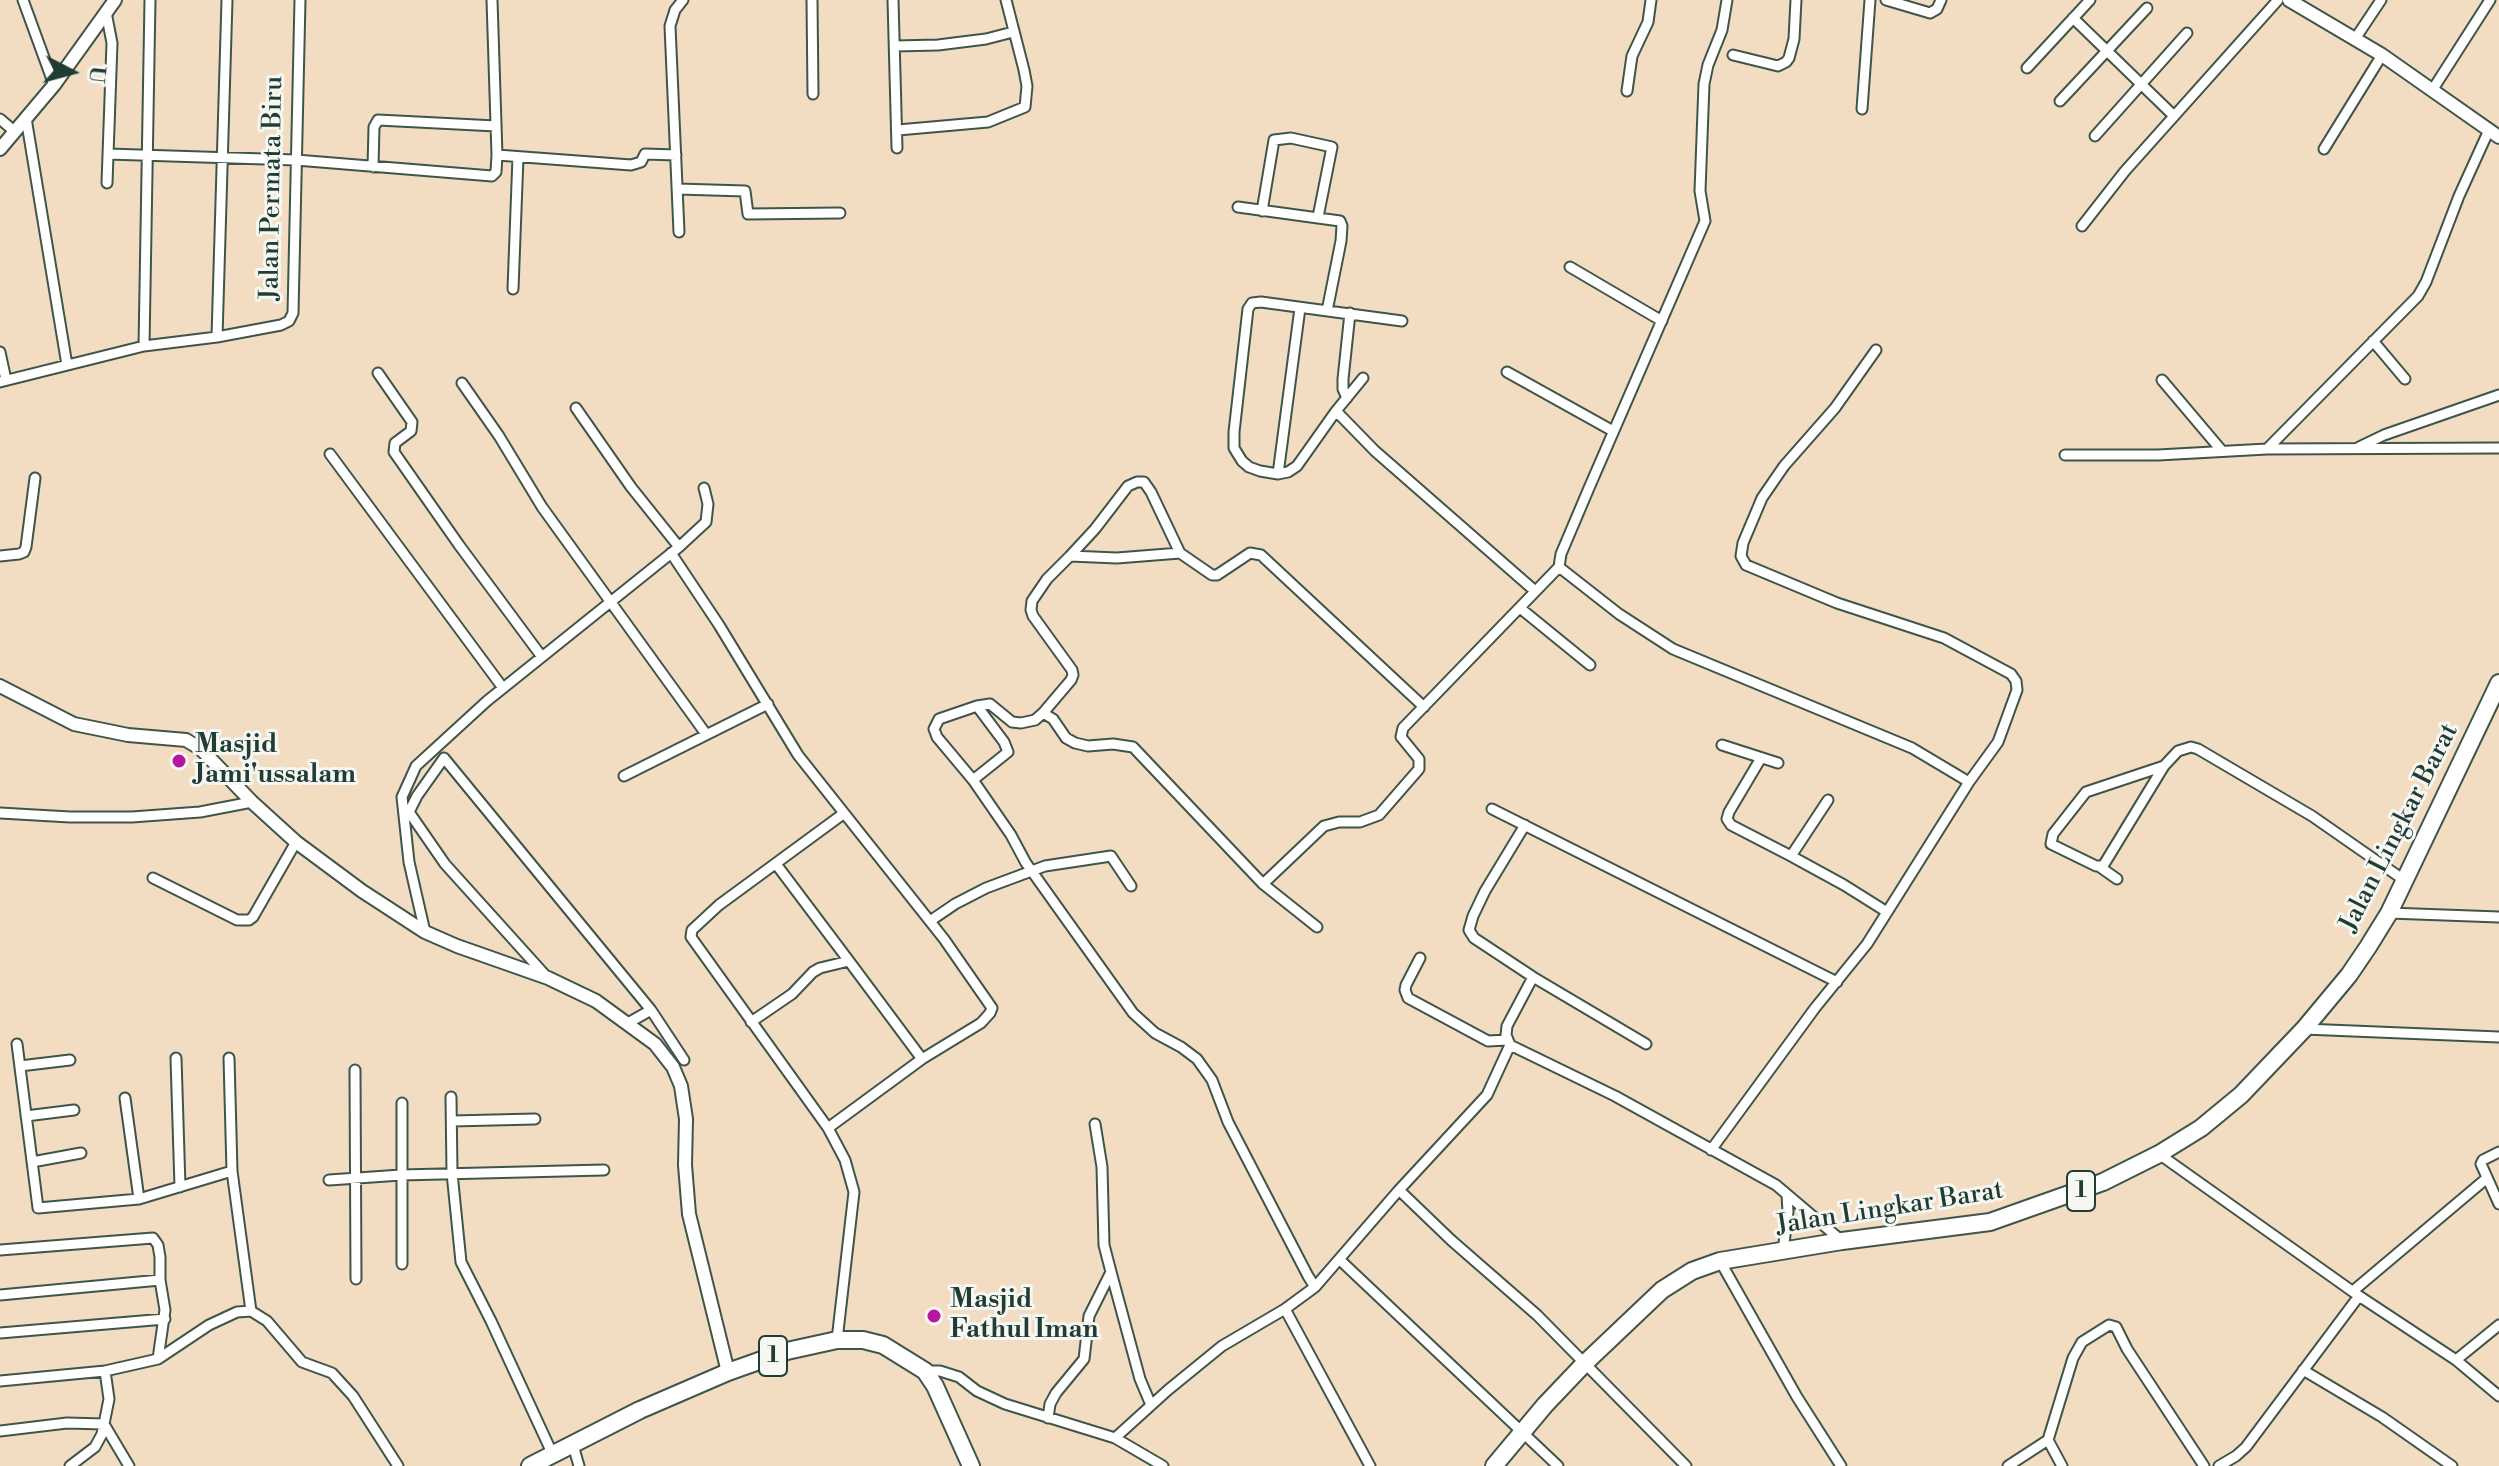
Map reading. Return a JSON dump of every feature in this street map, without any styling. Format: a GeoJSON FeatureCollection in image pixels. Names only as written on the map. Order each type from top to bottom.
{"type":"FeatureCollection","features":[{"type":"Feature","properties":{"kind":"highway","name":"Jalan Lingkar Barat"},"geometry":{"type":"LineString","coordinates":[[1494,1466],[1584,1364],[1662,1290],[1692,1271],[1720,1261],[1998,1220],[2103,1182],[2159,1154],[2222,1112],[2304,1029],[2349,975],[2389,913],[2499,683]]}},
{"type":"Feature","properties":{"kind":"highway","name":"1"},"geometry":{"type":"LineString","coordinates":[[530,1466],[640,1410],[728,1372],[787,1351],[837,1340],[863,1340],[883,1345],[925,1371],[935,1386],[971,1466]]}},
{"type":"Feature","properties":{"kind":"street"},"geometry":{"type":"LineString","coordinates":[[23,0],[54,85]]}},
{"type":"Feature","properties":{"kind":"street"},"geometry":{"type":"LineString","coordinates":[[0,149],[54,85],[115,0]]}},
{"type":"Feature","properties":{"kind":"street"},"geometry":{"type":"LineString","coordinates":[[144,346],[150,0]]}},
{"type":"Feature","properties":{"kind":"street"},"geometry":{"type":"LineString","coordinates":[[217,337],[227,0]]}},
{"type":"Feature","properties":{"kind":"street","name":"Jalan Permata Biru"},"geometry":{"type":"LineString","coordinates":[[3,381],[144,346],[217,337],[289,321],[293,313],[300,0]]}},
{"type":"Feature","properties":{"kind":"street"},"geometry":{"type":"LineString","coordinates":[[108,154],[296,160],[492,176],[496,172],[497,155],[492,0]]}},
{"type":"Feature","properties":{"kind":"street"},"geometry":{"type":"LineString","coordinates":[[679,232],[670,26],[675,10],[683,0]]}},
{"type":"Feature","properties":{"kind":"street"},"geometry":{"type":"LineString","coordinates":[[812,0],[813,94]]}},
{"type":"Feature","properties":{"kind":"street"},"geometry":{"type":"LineString","coordinates":[[893,0],[897,148]]}},
{"type":"Feature","properties":{"kind":"street"},"geometry":{"type":"LineString","coordinates":[[898,130],[988,122],[1025,107],[1027,86],[1006,0]]}},
{"type":"Feature","properties":{"kind":"street"},"geometry":{"type":"LineString","coordinates":[[1627,91],[1632,56],[1648,22],[1651,0]]}},
{"type":"Feature","properties":{"kind":"street"},"geometry":{"type":"LineString","coordinates":[[1263,884],[1324,826],[1360,822],[1379,815],[1419,769],[1419,759],[1403,742],[1401,732],[1559,567],[1561,554],[1705,221],[1700,191],[1704,84],[1722,30],[1727,0]]}},
{"type":"Feature","properties":{"kind":"street"},"geometry":{"type":"LineString","coordinates":[[1733,55],[1778,66],[1786,62],[1794,39],[1796,0]]}},
{"type":"Feature","properties":{"kind":"street"},"geometry":{"type":"LineString","coordinates":[[1862,109],[1870,0]]}},
{"type":"Feature","properties":{"kind":"street"},"geometry":{"type":"LineString","coordinates":[[1886,0],[1930,13],[1937,9],[1941,0]]}},
{"type":"Feature","properties":{"kind":"street"},"geometry":{"type":"LineString","coordinates":[[2027,68],[2090,0]]}},
{"type":"Feature","properties":{"kind":"street"},"geometry":{"type":"LineString","coordinates":[[2082,226],[2125,171],[2278,0]]}},
{"type":"Feature","properties":{"kind":"street"},"geometry":{"type":"LineString","coordinates":[[2267,449],[2418,296],[2459,196],[2494,133],[2382,55],[2289,0]]}},
{"type":"Feature","properties":{"kind":"street"},"geometry":{"type":"LineString","coordinates":[[2355,39],[2381,0]]}},
{"type":"Feature","properties":{"kind":"street"},"geometry":{"type":"LineString","coordinates":[[2433,89],[2490,0]]}},
{"type":"Feature","properties":{"kind":"street"},"geometry":{"type":"LineString","coordinates":[[2060,101],[2147,8]]}},
{"type":"Feature","properties":{"kind":"street"},"geometry":{"type":"LineString","coordinates":[[106,12],[112,43],[107,183]]}},
{"type":"Feature","properties":{"kind":"street"},"geometry":{"type":"LineString","coordinates":[[2073,18],[2174,116]]}},
{"type":"Feature","properties":{"kind":"street"},"geometry":{"type":"LineString","coordinates":[[895,46],[938,45],[1013,32]]}},
{"type":"Feature","properties":{"kind":"street"},"geometry":{"type":"LineString","coordinates":[[2095,136],[2187,33]]}},
{"type":"Feature","properties":{"kind":"street"},"geometry":{"type":"LineString","coordinates":[[2324,149],[2382,55]]}},
{"type":"Feature","properties":{"kind":"street"},"geometry":{"type":"LineString","coordinates":[[26,118],[67,365]]}},
{"type":"Feature","properties":{"kind":"street"},"geometry":{"type":"LineString","coordinates":[[0,119],[14,131]]}},
{"type":"Feature","properties":{"kind":"street"},"geometry":{"type":"LineString","coordinates":[[373,167],[374,127],[378,120],[496,126]]}},
{"type":"Feature","properties":{"kind":"street"},"geometry":{"type":"LineString","coordinates":[[1318,217],[1335,136]]}},
{"type":"Feature","properties":{"kind":"street"},"geometry":{"type":"LineString","coordinates":[[1262,211],[1274,140],[1291,138],[1332,147]]}},
{"type":"Feature","properties":{"kind":"street"},"geometry":{"type":"LineString","coordinates":[[497,155],[631,165],[641,162],[645,154],[676,155]]}},
{"type":"Feature","properties":{"kind":"street"},"geometry":{"type":"LineString","coordinates":[[513,289],[518,157]]}},
{"type":"Feature","properties":{"kind":"street"},"geometry":{"type":"LineString","coordinates":[[678,189],[745,191],[748,214],[840,213]]}},
{"type":"Feature","properties":{"kind":"street"},"geometry":{"type":"LineString","coordinates":[[1238,207],[1340,221],[1342,226],[1327,311]]}},
{"type":"Feature","properties":{"kind":"street"},"geometry":{"type":"LineString","coordinates":[[1570,267],[1662,321]]}},
{"type":"Feature","properties":{"kind":"street"},"geometry":{"type":"LineString","coordinates":[[1363,378],[1297,466],[1288,472],[1278,474],[1249,467],[1234,448],[1235,413],[1248,309],[1252,303],[1402,321]]}},
{"type":"Feature","properties":{"kind":"street"},"geometry":{"type":"LineString","coordinates":[[1278,474],[1300,308]]}},
{"type":"Feature","properties":{"kind":"street"},"geometry":{"type":"LineString","coordinates":[[1347,398],[1343,379],[1350,313]]}},
{"type":"Feature","properties":{"kind":"street"},"geometry":{"type":"LineString","coordinates":[[2373,341],[2405,379]]}},
{"type":"Feature","properties":{"kind":"street"},"geometry":{"type":"LineString","coordinates":[[1711,1150],[1761,1079],[1867,944],[1969,782],[1998,742],[2017,690],[2011,674],[1944,638],[1837,603],[1746,565],[1741,556],[1743,543],[1762,498],[1784,466],[1835,408],[1876,350]]}},
{"type":"Feature","properties":{"kind":"street"},"geometry":{"type":"LineString","coordinates":[[0,352],[3,381]]}},
{"type":"Feature","properties":{"kind":"street"},"geometry":{"type":"LineString","coordinates":[[1507,372],[1613,431]]}},
{"type":"Feature","properties":{"kind":"street"},"geometry":{"type":"LineString","coordinates":[[378,373],[412,422],[411,431],[395,443],[394,452],[542,657]]}},
{"type":"Feature","properties":{"kind":"street"},"geometry":{"type":"LineString","coordinates":[[2162,380],[2222,451]]}},
{"type":"Feature","properties":{"kind":"street"},"geometry":{"type":"LineString","coordinates":[[462,383],[542,507],[706,734]]}},
{"type":"Feature","properties":{"kind":"street"},"geometry":{"type":"LineString","coordinates":[[2356,449],[2384,435],[2499,395]]}},
{"type":"Feature","properties":{"kind":"street"},"geometry":{"type":"LineString","coordinates":[[576,408],[675,550],[798,755],[930,921],[992,1008],[981,1023],[922,1059],[828,1128]]}},
{"type":"Feature","properties":{"kind":"street"},"geometry":{"type":"LineString","coordinates":[[1336,411],[1375,451],[1535,591]]}},
{"type":"Feature","properties":{"kind":"street"},"geometry":{"type":"LineString","coordinates":[[2065,455],[2158,455],[2267,449],[2499,448]]}},
{"type":"Feature","properties":{"kind":"street"},"geometry":{"type":"LineString","coordinates":[[330,454],[503,688]]}},
{"type":"Feature","properties":{"kind":"street"},"geometry":{"type":"LineString","coordinates":[[0,556],[24,552],[35,478]]}},
{"type":"Feature","properties":{"kind":"street"},"geometry":{"type":"LineString","coordinates":[[1315,1287],[1228,1122],[1212,1080],[1197,1059],[1155,1033],[1133,1013],[973,780],[937,737],[934,729],[945,715],[990,704],[1012,722],[1035,720],[1071,680],[1072,670],[1033,616],[1032,601],[1047,579],[1095,529],[1128,486],[1137,482],[1144,482],[1151,492],[1180,553],[1212,575],[1217,575],[1250,553],[1261,555],[1424,707]]}},
{"type":"Feature","properties":{"kind":"street"},"geometry":{"type":"LineString","coordinates":[[425,932],[409,862],[402,797],[416,766],[503,688],[611,603],[706,522],[708,504],[704,488]]}},
{"type":"Feature","properties":{"kind":"street"},"geometry":{"type":"LineString","coordinates":[[1070,556],[1117,558],[1180,553]]}},
{"type":"Feature","properties":{"kind":"street"},"geometry":{"type":"LineString","coordinates":[[1559,567],[1619,614],[1673,649],[1912,748],[1969,782]]}},
{"type":"Feature","properties":{"kind":"street"},"geometry":{"type":"LineString","coordinates":[[1520,608],[1590,665]]}},
{"type":"Feature","properties":{"kind":"street"},"geometry":{"type":"LineString","coordinates":[[0,686],[74,724],[128,735],[186,740],[201,749],[296,842],[362,891],[425,932],[548,978],[596,1001],[655,1044],[673,1067],[681,1086],[686,1119],[685,1165],[689,1214],[728,1372]]}},
{"type":"Feature","properties":{"kind":"street"},"geometry":{"type":"LineString","coordinates":[[624,776],[768,704]]}},
{"type":"Feature","properties":{"kind":"street"},"geometry":{"type":"LineString","coordinates":[[973,780],[1008,752],[977,706]]}},
{"type":"Feature","properties":{"kind":"street"},"geometry":{"type":"LineString","coordinates":[[1043,713],[1053,719],[1066,738],[1075,743],[1133,747],[1263,884],[1317,927]]}},
{"type":"Feature","properties":{"kind":"street"},"geometry":{"type":"LineString","coordinates":[[1722,745],[1778,763]]}},
{"type":"Feature","properties":{"kind":"street"},"geometry":{"type":"LineString","coordinates":[[2100,867],[2109,859],[2164,766],[2178,751],[2187,748],[2198,749],[2312,816],[2404,880]]}},
{"type":"Feature","properties":{"kind":"street"},"geometry":{"type":"LineString","coordinates":[[409,812],[444,758],[651,1010],[684,1060]]}},
{"type":"Feature","properties":{"kind":"street"},"geometry":{"type":"LineString","coordinates":[[1761,758],[1729,812],[1727,819],[1731,825],[1844,885],[1887,912]]}},
{"type":"Feature","properties":{"kind":"street"},"geometry":{"type":"LineString","coordinates":[[2117,879],[2100,867],[2051,844],[2053,834],[2086,792],[2164,766]]}},
{"type":"Feature","properties":{"kind":"street"},"geometry":{"type":"LineString","coordinates":[[402,797],[445,864],[548,978]]}},
{"type":"Feature","properties":{"kind":"street"},"geometry":{"type":"LineString","coordinates":[[1791,856],[1828,800]]}},
{"type":"Feature","properties":{"kind":"street"},"geometry":{"type":"LineString","coordinates":[[0,813],[132,817],[200,812],[252,802]]}},
{"type":"Feature","properties":{"kind":"street"},"geometry":{"type":"LineString","coordinates":[[1492,809],[1837,982]]}},
{"type":"Feature","properties":{"kind":"street"},"geometry":{"type":"LineString","coordinates":[[837,1340],[854,1192],[845,1160],[828,1128],[691,937],[692,930],[719,905],[843,814]]}},
{"type":"Feature","properties":{"kind":"street"},"geometry":{"type":"LineString","coordinates":[[1525,825],[1485,891],[1469,930],[1474,938],[1533,977],[1646,1044]]}},
{"type":"Feature","properties":{"kind":"street"},"geometry":{"type":"LineString","coordinates":[[153,878],[243,922],[253,917],[296,842]]}},
{"type":"Feature","properties":{"kind":"street"},"geometry":{"type":"LineString","coordinates":[[930,921],[986,888],[1045,866],[1111,856],[1131,886]]}},
{"type":"Feature","properties":{"kind":"street"},"geometry":{"type":"LineString","coordinates":[[776,864],[922,1059]]}},
{"type":"Feature","properties":{"kind":"street"},"geometry":{"type":"LineString","coordinates":[[2389,913],[2499,917]]}},
{"type":"Feature","properties":{"kind":"street"},"geometry":{"type":"LineString","coordinates":[[1420,958],[1406,985],[1408,998],[1488,1041],[1509,1043],[1615,1096],[1776,1185],[1842,1241]]}},
{"type":"Feature","properties":{"kind":"street"},"geometry":{"type":"LineString","coordinates":[[751,1022],[792,994],[813,972],[849,961]]}},
{"type":"Feature","properties":{"kind":"street"},"geometry":{"type":"LineString","coordinates":[[1115,1438],[1222,1346],[1285,1309],[1315,1287],[1340,1260],[1399,1190],[1487,1095],[1509,1043],[1507,1026],[1533,977]]}},
{"type":"Feature","properties":{"kind":"street"},"geometry":{"type":"LineString","coordinates":[[628,1023],[651,1010]]}},
{"type":"Feature","properties":{"kind":"street"},"geometry":{"type":"LineString","coordinates":[[2304,1029],[2499,1037]]}},
{"type":"Feature","properties":{"kind":"street"},"geometry":{"type":"LineString","coordinates":[[17,1044],[38,1208],[139,1199],[232,1171]]}},
{"type":"Feature","properties":{"kind":"street"},"geometry":{"type":"LineString","coordinates":[[176,1058],[180,1187]]}},
{"type":"Feature","properties":{"kind":"street"},"geometry":{"type":"LineString","coordinates":[[229,1058],[232,1171],[251,1311]]}},
{"type":"Feature","properties":{"kind":"street"},"geometry":{"type":"LineString","coordinates":[[20,1066],[70,1060]]}},
{"type":"Feature","properties":{"kind":"street"},"geometry":{"type":"LineString","coordinates":[[355,1070],[356,1279]]}},
{"type":"Feature","properties":{"kind":"street"},"geometry":{"type":"LineString","coordinates":[[451,1097],[452,1173],[461,1262],[553,1455]]}},
{"type":"Feature","properties":{"kind":"street"},"geometry":{"type":"LineString","coordinates":[[125,1098],[139,1199]]}},
{"type":"Feature","properties":{"kind":"street"},"geometry":{"type":"LineString","coordinates":[[402,1103],[402,1264]]}},
{"type":"Feature","properties":{"kind":"street"},"geometry":{"type":"LineString","coordinates":[[26,1116],[74,1110]]}},
{"type":"Feature","properties":{"kind":"street"},"geometry":{"type":"LineString","coordinates":[[452,1121],[535,1119]]}},
{"type":"Feature","properties":{"kind":"street"},"geometry":{"type":"LineString","coordinates":[[1095,1124],[1102,1167],[1104,1245],[1140,1379],[1151,1405]]}},
{"type":"Feature","properties":{"kind":"street"},"geometry":{"type":"LineString","coordinates":[[2499,1152],[2482,1162],[2481,1167],[2499,1203]]}},
{"type":"Feature","properties":{"kind":"street"},"geometry":{"type":"LineString","coordinates":[[32,1162],[81,1153]]}},
{"type":"Feature","properties":{"kind":"street"},"geometry":{"type":"LineString","coordinates":[[2159,1154],[2356,1294],[2456,1360],[2499,1396]]}},
{"type":"Feature","properties":{"kind":"street"},"geometry":{"type":"LineString","coordinates":[[329,1180],[452,1173],[604,1170]]}},
{"type":"Feature","properties":{"kind":"street"},"geometry":{"type":"LineString","coordinates":[[2219,1466],[2244,1450],[2356,1294],[2487,1178]]}},
{"type":"Feature","properties":{"kind":"street"},"geometry":{"type":"LineString","coordinates":[[1399,1190],[1537,1315],[1686,1466]]}},
{"type":"Feature","properties":{"kind":"street"},"geometry":{"type":"LineString","coordinates":[[1783,1251],[1789,1203],[1787,1195]]}},
{"type":"Feature","properties":{"kind":"street"},"geometry":{"type":"LineString","coordinates":[[0,1250],[153,1238],[160,1257],[165,1319],[158,1359]]}},
{"type":"Feature","properties":{"kind":"street"},"geometry":{"type":"LineString","coordinates":[[1340,1260],[1558,1466]]}},
{"type":"Feature","properties":{"kind":"street"},"geometry":{"type":"LineString","coordinates":[[1720,1261],[1797,1397],[1841,1466]]}},
{"type":"Feature","properties":{"kind":"street"},"geometry":{"type":"LineString","coordinates":[[1048,1418],[1056,1393],[1084,1359],[1089,1316],[1111,1272]]}},
{"type":"Feature","properties":{"kind":"street"},"geometry":{"type":"LineString","coordinates":[[0,1295],[160,1280]]}},
{"type":"Feature","properties":{"kind":"street"},"geometry":{"type":"LineString","coordinates":[[1285,1309],[1370,1466]]}},
{"type":"Feature","properties":{"kind":"street"},"geometry":{"type":"LineString","coordinates":[[0,1381],[105,1371],[158,1359],[209,1325],[237,1312],[251,1311],[267,1321],[302,1362],[332,1373],[353,1396],[398,1466]]}},
{"type":"Feature","properties":{"kind":"street"},"geometry":{"type":"LineString","coordinates":[[0,1333],[165,1319]]}},
{"type":"Feature","properties":{"kind":"street"},"geometry":{"type":"LineString","coordinates":[[2008,1466],[2048,1440],[2077,1350],[2088,1338],[2112,1325],[2204,1466]]}},
{"type":"Feature","properties":{"kind":"street"},"geometry":{"type":"LineString","coordinates":[[2456,1360],[2499,1325]]}},
{"type":"Feature","properties":{"kind":"street"},"geometry":{"type":"LineString","coordinates":[[2303,1370],[2382,1417],[2452,1466]]}},
{"type":"Feature","properties":{"kind":"street"},"geometry":{"type":"LineString","coordinates":[[70,1466],[95,1447],[102,1434],[109,1399],[105,1371]]}},
{"type":"Feature","properties":{"kind":"street"},"geometry":{"type":"LineString","coordinates":[[925,1371],[940,1371],[959,1377],[988,1397],[1115,1438],[1163,1466]]}},
{"type":"Feature","properties":{"kind":"street"},"geometry":{"type":"LineString","coordinates":[[0,1431],[67,1423],[104,1424]]}},
{"type":"Feature","properties":{"kind":"street"},"geometry":{"type":"LineString","coordinates":[[104,1424],[129,1466]]}},
{"type":"Feature","properties":{"kind":"street"},"geometry":{"type":"LineString","coordinates":[[2048,1440],[2062,1466]]}},
{"type":"Feature","properties":{"kind":"street"},"geometry":{"type":"LineString","coordinates":[[573,1445],[579,1466]]}},
{"type":"Feature","properties":{"kind":"place","name":"Masjid Jami'ussalam"},"geometry":{"type":"Point","coordinates":[179,761]}},
{"type":"Feature","properties":{"kind":"place","name":"Masjid Fathul Iman"},"geometry":{"type":"Point","coordinates":[934,1316]}}]}
